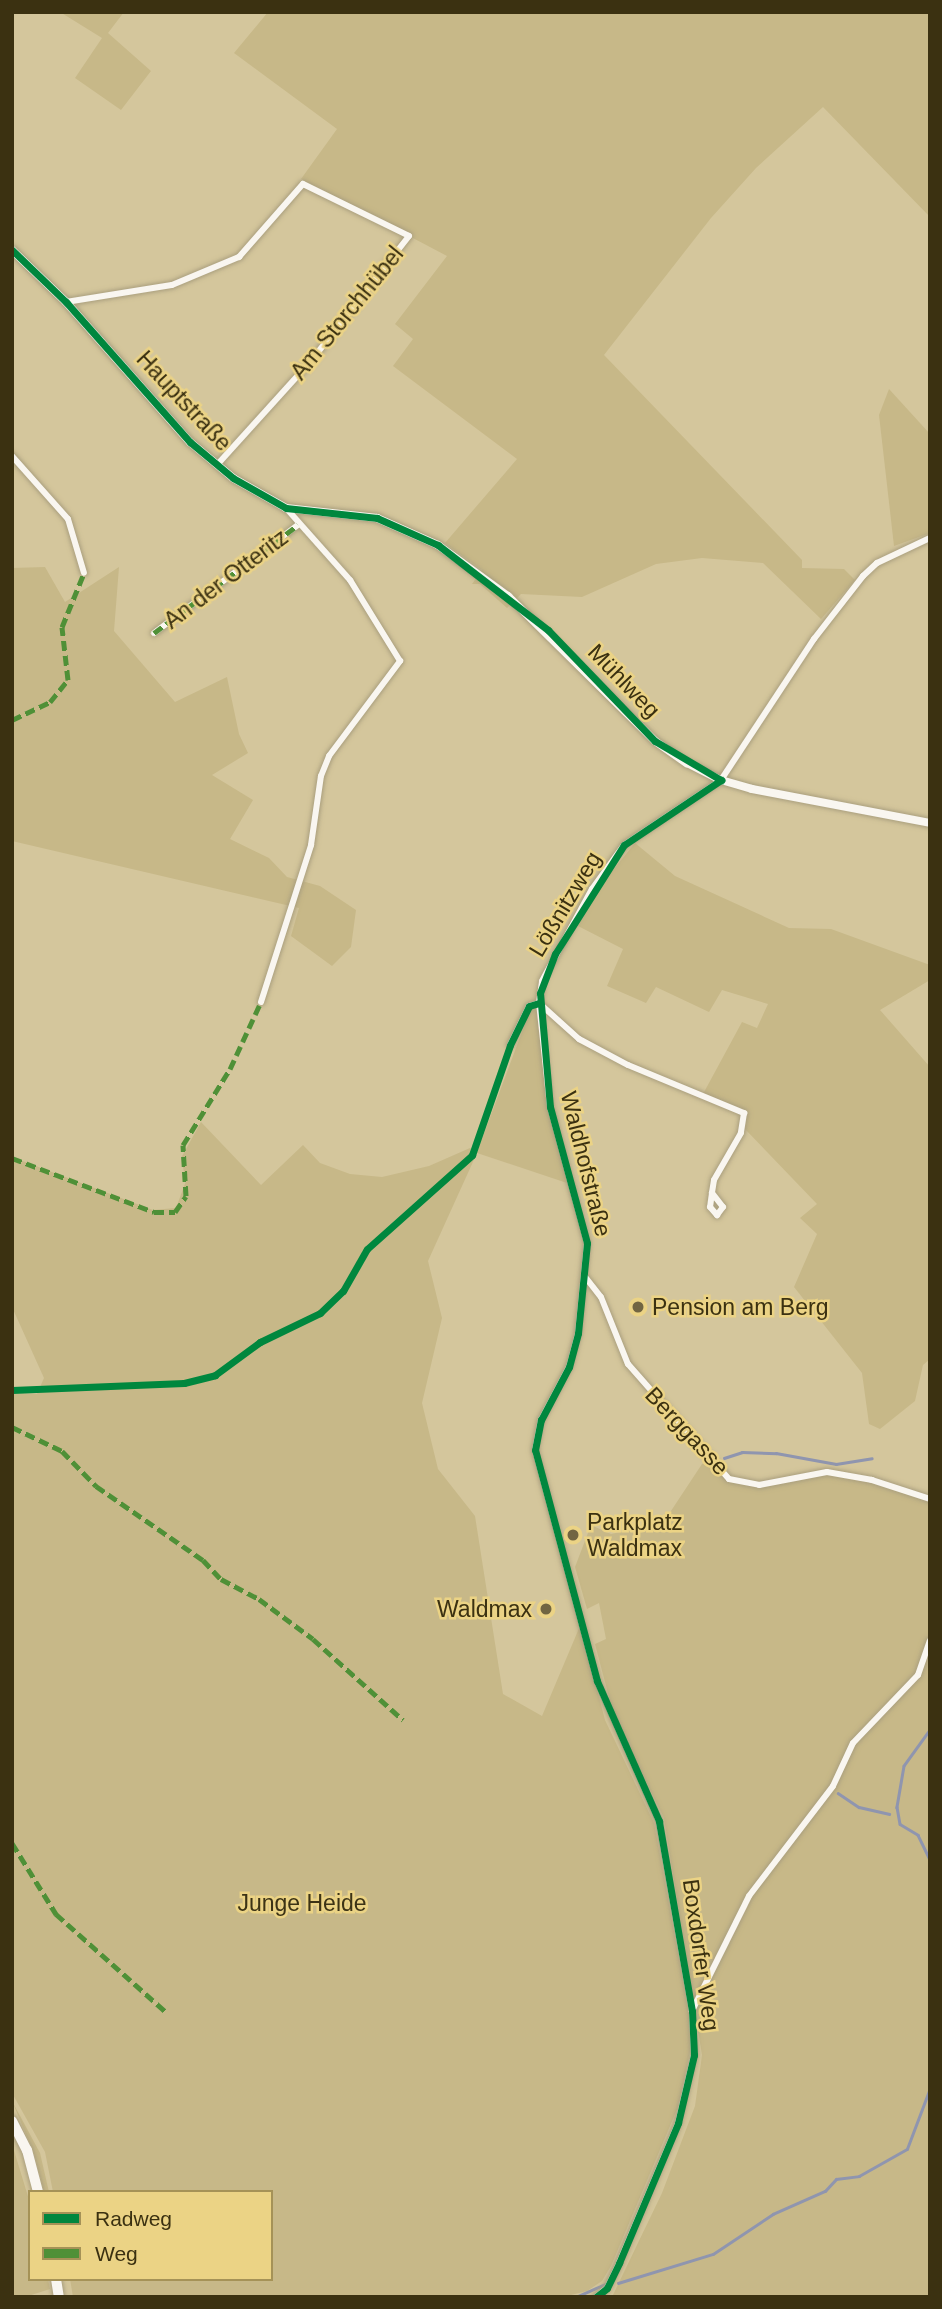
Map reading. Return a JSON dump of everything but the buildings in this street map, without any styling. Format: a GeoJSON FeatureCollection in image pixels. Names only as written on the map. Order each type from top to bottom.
{"type":"FeatureCollection","features":[{"type":"Feature","properties":{"kind":"main road"},"geometry":{"type":"LineString","coordinates":[[12,2121],[27,2150],[37,2190]]}},
{"type":"Feature","properties":{"kind":"street","name":"Am Storchhübel"},"geometry":{"type":"LineString","coordinates":[[66,302],[172,285],[239,257],[303,184],[409,236],[310,361],[218,465]]}},
{"type":"Feature","properties":{"kind":"street","name":"Hauptstraße"},"geometry":{"type":"LineString","coordinates":[[12,250],[66,302],[190,442],[218,465],[286,509],[377,519],[405,528],[508,596]]}},
{"type":"Feature","properties":{"kind":"street"},"geometry":{"type":"LineString","coordinates":[[12,456],[68,519],[84,572]]}},
{"type":"Feature","properties":{"kind":"street"},"geometry":{"type":"LineString","coordinates":[[261,1002],[309,856],[321,776],[329,757],[400,660],[350,580],[286,509]]}},
{"type":"Feature","properties":{"kind":"street","name":"An der Otteritz"},"geometry":{"type":"LineString","coordinates":[[154,633],[298,525]]}},
{"type":"Feature","properties":{"kind":"street","name":"Lößnitzweg"},"geometry":{"type":"LineString","coordinates":[[510,1045],[529,1006],[539,1003],[542,981],[555,954],[624,845],[721,780],[855,585],[877,563],[930,538]]}},
{"type":"Feature","properties":{"kind":"street","name":"Mühlweg"},"geometry":{"type":"LineString","coordinates":[[508,596],[655,741],[721,780],[930,823]]}},
{"type":"Feature","properties":{"kind":"street"},"geometry":{"type":"LineString","coordinates":[[539,1003],[579,1039],[647,1074],[744,1113],[741,1133],[712,1193]]}},
{"type":"Feature","properties":{"kind":"street","name":"Waldhofstraße"},"geometry":{"type":"LineString","coordinates":[[539,1003],[550,1107],[587,1243],[586,1278],[569,1367],[541,1420],[535,1450],[592,1653]]}},
{"type":"Feature","properties":{"kind":"street","name":"Berggasse"},"geometry":{"type":"LineString","coordinates":[[586,1278],[601,1297],[628,1364],[729,1479],[759,1485],[827,1472],[872,1480],[930,1499]]}},
{"type":"Feature","properties":{"kind":"street"},"geometry":{"type":"LineString","coordinates":[[692,2011],[749,1896],[833,1786],[853,1743],[918,1675],[930,1641]]}},
{"type":"Feature","properties":{"kind":"street","name":"Boxdorfer Weg"},"geometry":{"type":"LineString","coordinates":[[592,1653],[610,1718],[659,1821],[692,2011],[694,2055],[678,2123],[619,2263],[607,2288],[596,2297]]}},
{"type":"Feature","properties":{"kind":"green space"},"geometry":{"type":"Polygon","coordinates":[[[60,12],[124,12],[108,33],[151,71],[121,110],[75,78],[102,38],[60,12]]]}},
{"type":"Feature","properties":{"kind":"green space"},"geometry":{"type":"Polygon","coordinates":[[[268,12],[930,12],[930,217],[823,107],[756,168],[711,218],[604,355],[802,560],[802,568],[844,569],[855,580],[821,619],[763,563],[702,558],[656,564],[582,597],[521,594],[507,608],[480,584],[472,584],[482,570],[445,543],[517,459],[393,366],[413,339],[395,324],[447,256],[301,179],[337,129],[234,53],[268,12]]]}},
{"type":"Feature","properties":{"kind":"green space"},"geometry":{"type":"Polygon","coordinates":[[[889,389],[930,434],[930,533],[894,546],[879,415],[889,389]]]}},
{"type":"Feature","properties":{"kind":"green space"},"geometry":{"type":"Polygon","coordinates":[[[45,567],[65,602],[119,567],[114,631],[175,702],[227,677],[239,734],[248,753],[212,775],[253,800],[230,839],[269,858],[287,877],[320,886],[356,910],[351,947],[332,966],[291,936],[299,908],[12,841],[12,568],[45,567]]]}},
{"type":"Feature","properties":{"kind":"green space"},"geometry":{"type":"Polygon","coordinates":[[[635,843],[675,876],[789,928],[831,929],[930,965],[930,980],[880,1010],[930,1067],[930,1359],[923,1365],[915,1401],[880,1429],[869,1424],[862,1373],[794,1287],[817,1234],[800,1218],[817,1204],[745,1129],[748,1111],[703,1094],[742,1022],[757,1028],[768,1004],[722,990],[709,1012],[656,987],[646,1003],[607,986],[623,949],[578,926],[600,886],[635,843]]]}},
{"type":"Feature","properties":{"kind":"green space","name":"Junge Heide"},"geometry":{"type":"Polygon","coordinates":[[[531,1008],[537,1011],[567,1183],[477,1153],[428,1261],[442,1318],[422,1403],[438,1469],[475,1516],[503,1694],[542,1716],[580,1626],[605,1720],[654,1823],[689,2014],[690,2051],[678,2107],[611,2266],[602,2281],[587,2291],[563,2297],[73,2297],[70,2281],[273,2281],[273,2190],[53,2190],[45,2152],[12,2093],[12,1393],[37,1394],[44,1378],[12,1307],[12,1157],[153,1210],[176,1208],[186,1181],[181,1158],[201,1122],[261,1185],[303,1145],[320,1163],[350,1174],[382,1177],[429,1166],[470,1148],[477,1152],[531,1008]]]}},
{"type":"Feature","properties":{"kind":"green space"},"geometry":{"type":"Polygon","coordinates":[[[712,1459],[730,1477],[759,1483],[827,1471],[930,1497],[930,2297],[612,2297],[662,2193],[695,2106],[702,2055],[664,1818],[614,1716],[595,1644],[606,1639],[599,1603],[587,1609],[575,1567],[591,1525],[611,1534],[663,1523],[702,1464],[712,1459]]]}},
{"type":"Feature","properties":{"kind":"green space"},"geometry":{"type":"Polygon","coordinates":[[[12,2101],[40,2153],[49,2190],[43,2190],[34,2153],[12,2101]]]}},
{"type":"Feature","properties":{"kind":"green space"},"geometry":{"type":"Polygon","coordinates":[[[12,2144],[28,2196],[28,2281],[48,2281],[50,2289],[25,2297],[12,2297],[12,2144]]]}},
{"type":"Feature","properties":{"kind":"waterway"},"geometry":{"type":"LineString","coordinates":[[724,1458],[742,1452],[776,1453],[836,1464],[872,1458]]}},
{"type":"Feature","properties":{"kind":"waterway"},"geometry":{"type":"LineString","coordinates":[[930,1730],[904,1766],[897,1807],[900,1824],[918,1835],[930,1860]]}},
{"type":"Feature","properties":{"kind":"waterway"},"geometry":{"type":"LineString","coordinates":[[838,1793],[859,1807],[889,1814]]}},
{"type":"Feature","properties":{"kind":"waterway"},"geometry":{"type":"LineString","coordinates":[[618,2283],[713,2254],[773,2214],[825,2191],[836,2179],[859,2176],[907,2149],[930,2088]]}},
{"type":"Feature","properties":{"kind":"waterway"},"geometry":{"type":"LineString","coordinates":[[576,2297],[605,2284]]}},
{"type":"Feature","properties":{"kind":"marked path"},"geometry":{"type":"LineString","coordinates":[[154,633],[298,525]]}},
{"type":"Feature","properties":{"kind":"marked path"},"geometry":{"type":"LineString","coordinates":[[12,720],[50,702],[68,680],[62,627],[84,573]]}},
{"type":"Feature","properties":{"kind":"marked path"},"geometry":{"type":"LineString","coordinates":[[12,1158],[154,1212],[175,1212],[186,1196],[183,1145],[230,1069],[261,1002]]}},
{"type":"Feature","properties":{"kind":"marked path"},"geometry":{"type":"LineString","coordinates":[[12,1427],[62,1451],[96,1486],[203,1560],[221,1579],[259,1599],[313,1639],[403,1720]]}},
{"type":"Feature","properties":{"kind":"marked path"},"geometry":{"type":"LineString","coordinates":[[12,1843],[56,1914],[165,2011]]}},
{"type":"Feature","properties":{"kind":"cycle path"},"geometry":{"type":"LineString","coordinates":[[12,250],[66,302],[190,442],[233,478],[286,508],[377,518],[438,545],[548,630],[655,741],[721,780]]}},
{"type":"Feature","properties":{"kind":"cycle path"},"geometry":{"type":"LineString","coordinates":[[596,2297],[607,2288],[619,2263],[678,2123],[694,2055],[692,2011],[659,1821],[597,1681],[535,1450],[541,1420],[569,1367],[578,1333],[587,1243],[550,1107],[540,993],[555,954],[624,845],[721,780]]}},
{"type":"Feature","properties":{"kind":"cycle path"},"geometry":{"type":"LineString","coordinates":[[12,1390],[184,1383],[215,1375],[260,1342],[320,1313],[343,1291],[367,1249],[472,1155],[510,1045],[529,1006],[539,1003]]}},
{"type":"Feature","properties":{"kind":"place","name":"Pension am Berg"},"geometry":{"type":"Point","coordinates":[638,1307]}},
{"type":"Feature","properties":{"kind":"place","name":"Parkplatz Waldmax"},"geometry":{"type":"Point","coordinates":[573,1535]}},
{"type":"Feature","properties":{"kind":"place","name":"Waldmax"},"geometry":{"type":"Point","coordinates":[546,1609]}}]}
